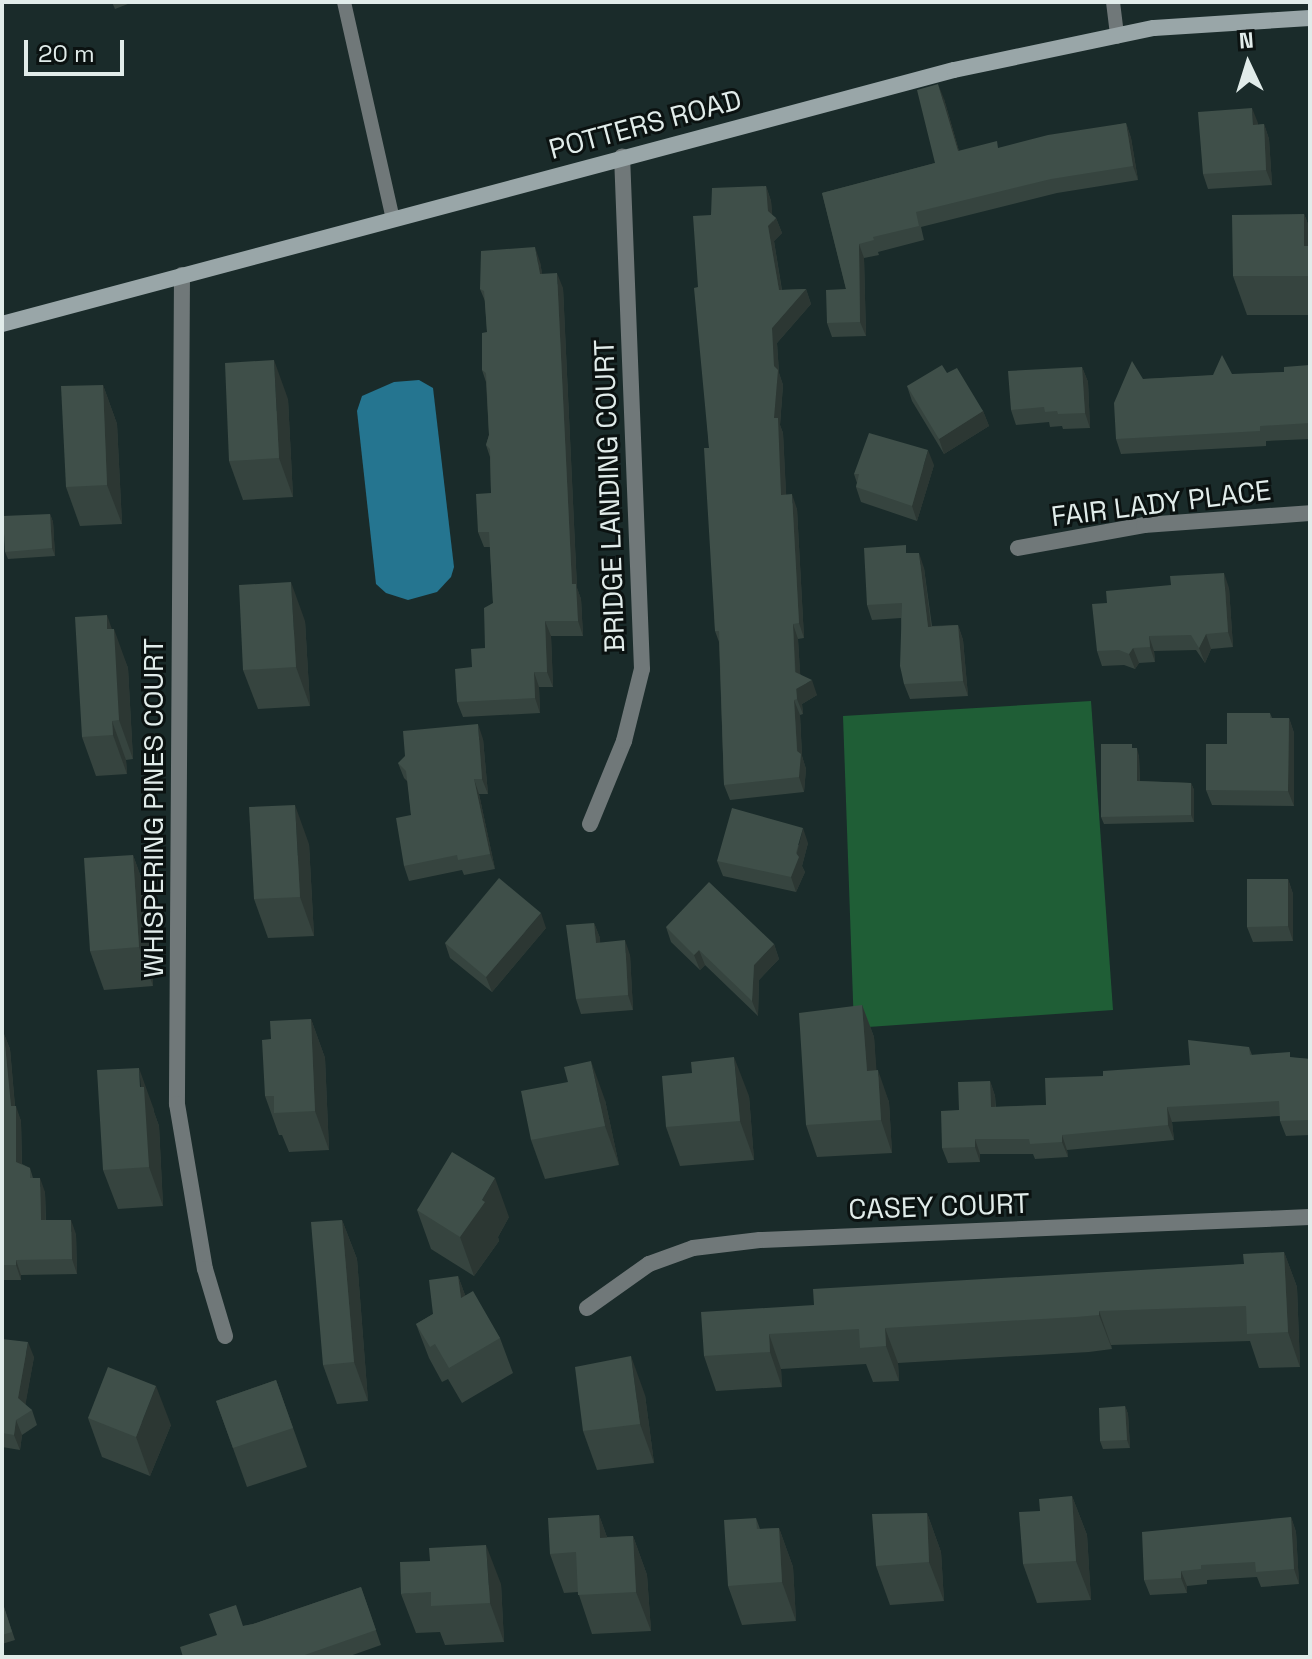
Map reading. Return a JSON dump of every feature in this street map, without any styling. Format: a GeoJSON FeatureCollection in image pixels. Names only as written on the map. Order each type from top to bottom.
{"type":"FeatureCollection","features":[{"type":"Feature","properties":{"kind":"street","name":"POTTERS ROAD"},"geometry":{"type":"LineString","coordinates":[[2,324],[622,156],[954,70],[1154,28],[1310,18]]}},
{"type":"Feature","properties":{"kind":"street","name":"BRIDGE LANDING COURT"},"geometry":{"type":"LineString","coordinates":[[590,824],[624,741],[642,669],[622,156]]}},
{"type":"Feature","properties":{"kind":"street","name":"WHISPERING PINES COURT"},"geometry":{"type":"LineString","coordinates":[[182,275],[177,1104],[205,1269],[225,1336]]}},
{"type":"Feature","properties":{"kind":"street","name":"FAIR LADY PLACE"},"geometry":{"type":"LineString","coordinates":[[1018,548],[1144,525],[1310,513]]}},
{"type":"Feature","properties":{"kind":"street","name":"CASEY COURT"},"geometry":{"type":"LineString","coordinates":[[587,1308],[649,1264],[693,1248],[760,1240],[1310,1217]]}},
{"type":"Feature","properties":{"kind":"lane"},"geometry":{"type":"LineString","coordinates":[[344,2],[393,219]]}},
{"type":"Feature","properties":{"kind":"lane"},"geometry":{"type":"LineString","coordinates":[[1113,2],[1117,37]]}},
{"type":"Feature","properties":{"kind":"green space"},"geometry":{"type":"Polygon","coordinates":[[[1091,701],[1113,1010],[854,1028],[843,716],[1091,701]]]}},
{"type":"Feature","properties":{"kind":"water"},"geometry":{"type":"Polygon","coordinates":[[[419,380],[433,388],[454,567],[451,577],[437,592],[408,600],[386,593],[376,584],[357,411],[362,396],[394,382],[419,380]]]}},
{"type":"Feature","properties":{"kind":"building"},"geometry":{"type":"Polygon","coordinates":[[[938,84],[958,151],[997,141],[998,148],[1048,135],[1126,123],[1133,166],[1051,179],[916,212],[919,226],[873,237],[874,240],[859,244],[860,322],[827,323],[826,290],[846,289],[822,193],[935,163],[917,90],[938,84]]]}},
{"type":"Feature","properties":{"kind":"building"},"geometry":{"type":"Polygon","coordinates":[[[1252,108],[1253,125],[1264,124],[1266,170],[1203,174],[1198,112],[1252,108]]]}},
{"type":"Feature","properties":{"kind":"building"},"geometry":{"type":"Polygon","coordinates":[[[766,186],[768,211],[776,218],[768,226],[779,290],[806,289],[772,328],[774,366],[778,370],[774,418],[778,418],[781,495],[792,494],[799,623],[793,624],[795,672],[812,680],[796,689],[797,699],[794,700],[797,751],[801,754],[799,777],[724,785],[719,631],[715,631],[704,448],[709,448],[694,288],[698,287],[693,216],[711,215],[712,188],[766,186]]]}},
{"type":"Feature","properties":{"kind":"building"},"geometry":{"type":"Polygon","coordinates":[[[1304,214],[1304,246],[1310,246],[1310,276],[1233,276],[1232,215],[1304,214]]]}},
{"type":"Feature","properties":{"kind":"building"},"geometry":{"type":"Polygon","coordinates":[[[535,247],[540,274],[557,273],[572,584],[576,584],[578,621],[545,621],[547,672],[534,672],[535,698],[457,702],[455,669],[472,667],[471,649],[485,648],[484,608],[493,603],[489,532],[478,532],[476,494],[491,493],[490,449],[486,445],[489,435],[486,373],[482,370],[482,333],[487,332],[484,291],[480,289],[481,251],[535,247]]]}},
{"type":"Feature","properties":{"kind":"building"},"geometry":{"type":"Polygon","coordinates":[[[1222,355],[1232,374],[1284,372],[1284,367],[1310,365],[1310,423],[1260,426],[1260,431],[1116,439],[1114,403],[1132,361],[1143,379],[1213,375],[1222,355]]]}},
{"type":"Feature","properties":{"kind":"building"},"geometry":{"type":"Polygon","coordinates":[[[274,360],[279,458],[229,461],[225,363],[274,360]]]}},
{"type":"Feature","properties":{"kind":"building"},"geometry":{"type":"Polygon","coordinates":[[[942,365],[947,373],[957,368],[983,411],[939,439],[907,386],[942,365]]]}},
{"type":"Feature","properties":{"kind":"building"},"geometry":{"type":"Polygon","coordinates":[[[1082,367],[1085,413],[1058,414],[1057,411],[1045,412],[1044,407],[1011,410],[1008,371],[1082,367]]]}},
{"type":"Feature","properties":{"kind":"building"},"geometry":{"type":"Polygon","coordinates":[[[103,385],[107,485],[66,487],[61,386],[103,385]]]}},
{"type":"Feature","properties":{"kind":"building"},"geometry":{"type":"Polygon","coordinates":[[[869,433],[928,450],[912,506],[856,487],[859,474],[854,474],[869,433]]]}},
{"type":"Feature","properties":{"kind":"building"},"geometry":{"type":"Polygon","coordinates":[[[50,514],[52,548],[5,552],[3,516],[50,514]]]}},
{"type":"Feature","properties":{"kind":"building"},"geometry":{"type":"Polygon","coordinates":[[[906,545],[906,553],[919,553],[928,627],[958,625],[963,681],[904,684],[900,666],[902,603],[867,605],[864,548],[906,545]]]}},
{"type":"Feature","properties":{"kind":"building"},"geometry":{"type":"Polygon","coordinates":[[[1224,573],[1228,632],[1206,634],[1199,648],[1191,635],[1149,636],[1150,647],[1133,648],[1129,654],[1119,650],[1097,651],[1092,604],[1107,603],[1106,591],[1171,585],[1170,576],[1224,573]]]}},
{"type":"Feature","properties":{"kind":"building"},"geometry":{"type":"Polygon","coordinates":[[[291,582],[296,667],[243,670],[239,585],[291,582]]]}},
{"type":"Feature","properties":{"kind":"building"},"geometry":{"type":"Polygon","coordinates":[[[107,615],[107,629],[114,629],[119,720],[112,721],[113,735],[82,737],[75,617],[107,615]]]}},
{"type":"Feature","properties":{"kind":"building"},"geometry":{"type":"Polygon","coordinates":[[[1227,713],[1270,713],[1270,718],[1289,718],[1288,791],[1206,790],[1206,744],[1227,744],[1227,713]]]}},
{"type":"Feature","properties":{"kind":"building"},"geometry":{"type":"Polygon","coordinates":[[[478,724],[482,779],[474,779],[490,854],[458,860],[457,855],[404,866],[396,818],[411,815],[406,771],[398,763],[405,756],[403,731],[478,724]]]}},
{"type":"Feature","properties":{"kind":"building"},"geometry":{"type":"Polygon","coordinates":[[[1101,744],[1132,744],[1132,748],[1137,748],[1137,781],[1191,783],[1191,815],[1101,817],[1101,744]]]}},
{"type":"Feature","properties":{"kind":"building"},"geometry":{"type":"Polygon","coordinates":[[[295,805],[300,897],[254,899],[249,807],[295,805]]]}},
{"type":"Feature","properties":{"kind":"building"},"geometry":{"type":"Polygon","coordinates":[[[732,808],[803,828],[796,853],[799,857],[791,877],[717,861],[732,808]]]}},
{"type":"Feature","properties":{"kind":"building"},"geometry":{"type":"Polygon","coordinates":[[[133,855],[139,947],[90,951],[84,858],[133,855]]]}},
{"type":"Feature","properties":{"kind":"building"},"geometry":{"type":"Polygon","coordinates":[[[499,878],[541,913],[486,977],[445,943],[499,878]]]}},
{"type":"Feature","properties":{"kind":"building"},"geometry":{"type":"Polygon","coordinates":[[[1247,879],[1288,879],[1288,926],[1247,927],[1247,879]]]}},
{"type":"Feature","properties":{"kind":"building"},"geometry":{"type":"Polygon","coordinates":[[[709,882],[774,944],[754,965],[752,1001],[699,950],[694,955],[666,927],[709,882]]]}},
{"type":"Feature","properties":{"kind":"building"},"geometry":{"type":"Polygon","coordinates":[[[594,923],[596,943],[625,940],[628,995],[576,999],[566,925],[594,923]]]}},
{"type":"Feature","properties":{"kind":"building"},"geometry":{"type":"Polygon","coordinates":[[[862,1005],[867,1071],[878,1070],[881,1120],[806,1125],[799,1013],[862,1005]]]}},
{"type":"Feature","properties":{"kind":"building"},"geometry":{"type":"Polygon","coordinates":[[[311,1019],[315,1111],[274,1113],[274,1096],[265,1096],[262,1040],[271,1039],[270,1021],[311,1019]]]}},
{"type":"Feature","properties":{"kind":"building"},"geometry":{"type":"Polygon","coordinates":[[[2,1034],[11,1106],[16,1106],[16,1162],[30,1168],[30,1178],[40,1178],[41,1220],[71,1220],[72,1259],[16,1260],[16,1265],[2,1265],[2,1034]]]}},
{"type":"Feature","properties":{"kind":"building"},"geometry":{"type":"Polygon","coordinates":[[[1188,1040],[1249,1047],[1250,1055],[1290,1052],[1290,1057],[1310,1059],[1310,1120],[1280,1121],[1279,1101],[1167,1107],[1168,1125],[1062,1135],[1062,1142],[1030,1144],[1029,1139],[975,1139],[975,1147],[942,1148],[941,1111],[959,1110],[958,1082],[990,1081],[991,1107],[1046,1105],[1045,1078],[1103,1076],[1103,1071],[1190,1065],[1188,1040]]]}},
{"type":"Feature","properties":{"kind":"building"},"geometry":{"type":"Polygon","coordinates":[[[734,1057],[740,1121],[666,1127],[662,1076],[692,1073],[691,1062],[734,1057]]]}},
{"type":"Feature","properties":{"kind":"building"},"geometry":{"type":"Polygon","coordinates":[[[591,1061],[605,1126],[531,1140],[521,1091],[568,1082],[564,1067],[591,1061]]]}},
{"type":"Feature","properties":{"kind":"building"},"geometry":{"type":"Polygon","coordinates":[[[139,1068],[140,1087],[144,1087],[149,1167],[103,1170],[97,1070],[139,1068]]]}},
{"type":"Feature","properties":{"kind":"building"},"geometry":{"type":"Polygon","coordinates":[[[452,1152],[495,1178],[482,1200],[485,1202],[460,1237],[417,1210],[452,1152]]]}},
{"type":"Feature","properties":{"kind":"building"},"geometry":{"type":"Polygon","coordinates":[[[342,1220],[354,1362],[323,1365],[311,1222],[342,1220]]]}},
{"type":"Feature","properties":{"kind":"building"},"geometry":{"type":"Polygon","coordinates":[[[1284,1252],[1288,1332],[1247,1334],[1246,1306],[1099,1311],[1099,1315],[1076,1317],[885,1328],[886,1346],[860,1348],[859,1329],[769,1334],[770,1352],[704,1356],[701,1312],[814,1305],[813,1289],[1244,1264],[1243,1254],[1284,1252]]]}},
{"type":"Feature","properties":{"kind":"building"},"geometry":{"type":"Polygon","coordinates":[[[458,1276],[461,1298],[473,1291],[500,1338],[449,1368],[435,1344],[430,1347],[416,1324],[433,1314],[429,1280],[458,1276]]]}},
{"type":"Feature","properties":{"kind":"building"},"geometry":{"type":"Polygon","coordinates":[[[2,1339],[28,1342],[18,1398],[32,1410],[16,1420],[14,1435],[2,1433],[2,1339]]]}},
{"type":"Feature","properties":{"kind":"building"},"geometry":{"type":"Polygon","coordinates":[[[631,1356],[640,1424],[583,1431],[575,1367],[631,1356]]]}},
{"type":"Feature","properties":{"kind":"building"},"geometry":{"type":"Polygon","coordinates":[[[108,1367],[156,1386],[136,1437],[88,1418],[108,1367]]]}},
{"type":"Feature","properties":{"kind":"building"},"geometry":{"type":"Polygon","coordinates":[[[276,1380],[293,1428],[233,1448],[216,1401],[276,1380]]]}},
{"type":"Feature","properties":{"kind":"building"},"geometry":{"type":"Polygon","coordinates":[[[1125,1406],[1127,1440],[1100,1441],[1099,1408],[1125,1406]]]}},
{"type":"Feature","properties":{"kind":"building"},"geometry":{"type":"Polygon","coordinates":[[[1072,1496],[1076,1561],[1023,1564],[1019,1512],[1040,1511],[1039,1499],[1072,1496]]]}},
{"type":"Feature","properties":{"kind":"building"},"geometry":{"type":"Polygon","coordinates":[[[927,1513],[929,1562],[876,1566],[872,1514],[927,1513]]]}},
{"type":"Feature","properties":{"kind":"building"},"geometry":{"type":"Polygon","coordinates":[[[599,1515],[600,1538],[633,1536],[636,1592],[578,1595],[576,1552],[550,1554],[548,1518],[599,1515]]]}},
{"type":"Feature","properties":{"kind":"building"},"geometry":{"type":"Polygon","coordinates":[[[1291,1517],[1294,1569],[1256,1572],[1255,1562],[1201,1565],[1201,1569],[1181,1571],[1181,1578],[1144,1580],[1142,1532],[1291,1517]]]}},
{"type":"Feature","properties":{"kind":"building"},"geometry":{"type":"Polygon","coordinates":[[[756,1518],[757,1529],[779,1528],[782,1582],[728,1586],[724,1520],[756,1518]]]}},
{"type":"Feature","properties":{"kind":"building"},"geometry":{"type":"Polygon","coordinates":[[[486,1545],[490,1603],[431,1606],[431,1592],[401,1594],[400,1562],[430,1561],[429,1548],[486,1545]]]}},
{"type":"Feature","properties":{"kind":"building"},"geometry":{"type":"Polygon","coordinates":[[[361,1587],[376,1630],[299,1657],[183,1657],[180,1647],[217,1635],[209,1614],[236,1605],[243,1626],[361,1587]]]}},
{"type":"Feature","properties":{"kind":"building"},"geometry":{"type":"Polygon","coordinates":[[[2,1608],[12,1632],[2,1635],[2,1608]]]}}]}
